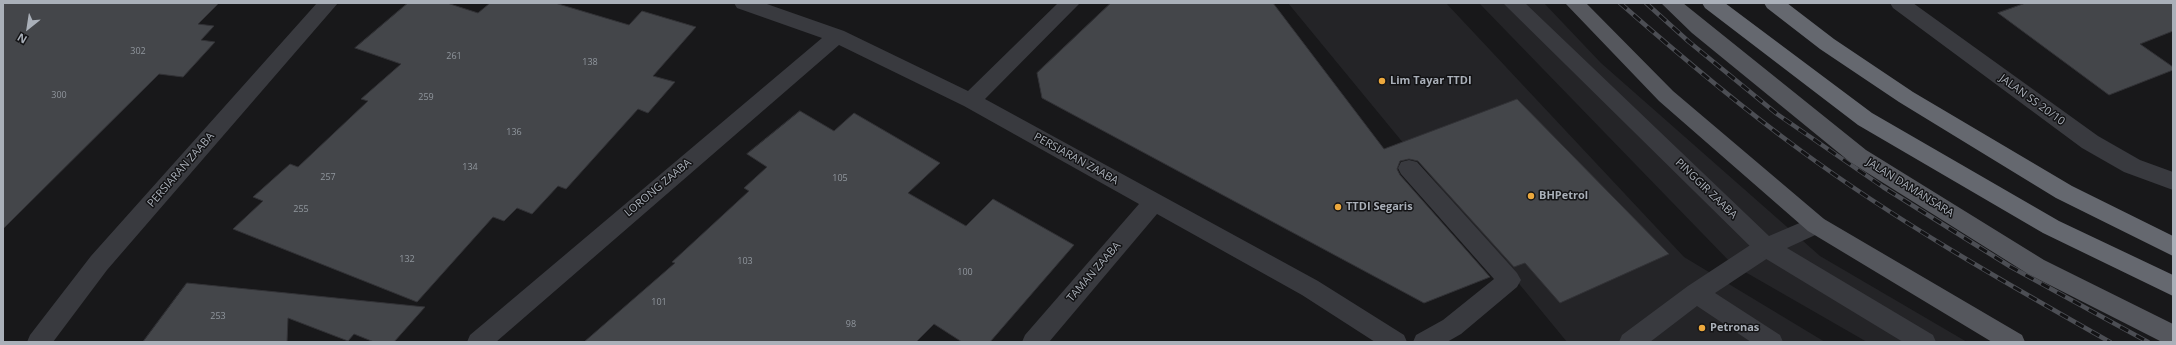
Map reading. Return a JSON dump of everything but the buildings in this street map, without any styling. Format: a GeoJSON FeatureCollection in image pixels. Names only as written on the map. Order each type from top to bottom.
{"type":"FeatureCollection","features":[{"type":"Feature","properties":{"kind":"highway"},"geometry":{"type":"LineString","coordinates":[[1712,3],[1865,119],[2050,227],[2173,286]]}},
{"type":"Feature","properties":{"kind":"highway"},"geometry":{"type":"LineString","coordinates":[[1774,3],[1827,44],[1906,97],[2064,192],[2173,247]]}},
{"type":"Feature","properties":{"kind":"main road"},"geometry":{"type":"LineString","coordinates":[[1575,3],[1666,96],[1816,224],[2013,342]]}},
{"type":"Feature","properties":{"kind":"main road","name":"JALAN DAMANSARA"},"geometry":{"type":"LineString","coordinates":[[1671,3],[1699,28],[1858,156],[2036,267],[2173,336]]}},
{"type":"Feature","properties":{"kind":"street","name":"PERSIARAN ZAABA"},"geometry":{"type":"LineString","coordinates":[[39,342],[99,263],[328,3]]}},
{"type":"Feature","properties":{"kind":"street","name":"PERSIARAN ZAABA"},"geometry":{"type":"LineString","coordinates":[[744,3],[837,36],[971,101],[1310,288],[1395,342]]}},
{"type":"Feature","properties":{"kind":"street"},"geometry":{"type":"LineString","coordinates":[[971,101],[1070,3]]}},
{"type":"Feature","properties":{"kind":"street","name":"PINGGIR ZAABA"},"geometry":{"type":"LineString","coordinates":[[1513,3],[1766,247],[1924,342]]}},
{"type":"Feature","properties":{"kind":"street","name":"JALAN SS 20/10"},"geometry":{"type":"LineString","coordinates":[[1905,4],[2090,142],[2132,166],[2173,181]]}},
{"type":"Feature","properties":{"kind":"street","name":"LORONG ZAABA"},"geometry":{"type":"LineString","coordinates":[[480,342],[837,36]]}},
{"type":"Feature","properties":{"kind":"street"},"geometry":{"type":"LineString","coordinates":[[1409,168],[1509,280],[1452,327],[1425,342]]}},
{"type":"Feature","properties":{"kind":"street","name":"TAMAN ZAABA"},"geometry":{"type":"LineString","coordinates":[[1034,342],[1154,202]]}},
{"type":"Feature","properties":{"kind":"street"},"geometry":{"type":"LineString","coordinates":[[1631,342],[1696,293],[1766,247],[1816,224]]}},
{"type":"Feature","properties":{"kind":"street"},"geometry":{"type":"LineString","coordinates":[[1696,293],[1771,342]]}},
{"type":"Feature","properties":{"kind":"shaded area"},"geometry":{"type":"Polygon","coordinates":[[[1288,3],[1446,3],[1684,257],[1825,342],[1567,342],[1288,3]]]}},
{"type":"Feature","properties":{"kind":"shaded area"},"geometry":{"type":"Polygon","coordinates":[[[1479,3],[1544,3],[1601,63],[1820,256],[1967,342],[1867,342],[1733,265],[1479,3]]]}},
{"type":"Feature","properties":{"kind":"railway"},"geometry":{"type":"LineString","coordinates":[[1620,3],[1731,97],[1777,133],[1837,176],[1913,227],[2110,342]]}},
{"type":"Feature","properties":{"kind":"railway"},"geometry":{"type":"LineString","coordinates":[[1646,3],[1688,41],[1777,114],[1883,187],[2011,267],[2148,342]]}},
{"type":"Feature","properties":{"kind":"place","name":"Lim Tayar TTDI"},"geometry":{"type":"Point","coordinates":[1382,81]}},
{"type":"Feature","properties":{"kind":"place","name":"BHPetrol"},"geometry":{"type":"Point","coordinates":[1531,196]}},
{"type":"Feature","properties":{"kind":"place","name":"TTDI Segaris"},"geometry":{"type":"Point","coordinates":[1338,207]}},
{"type":"Feature","properties":{"kind":"place","name":"Petronas"},"geometry":{"type":"Point","coordinates":[1702,328]}}]}
